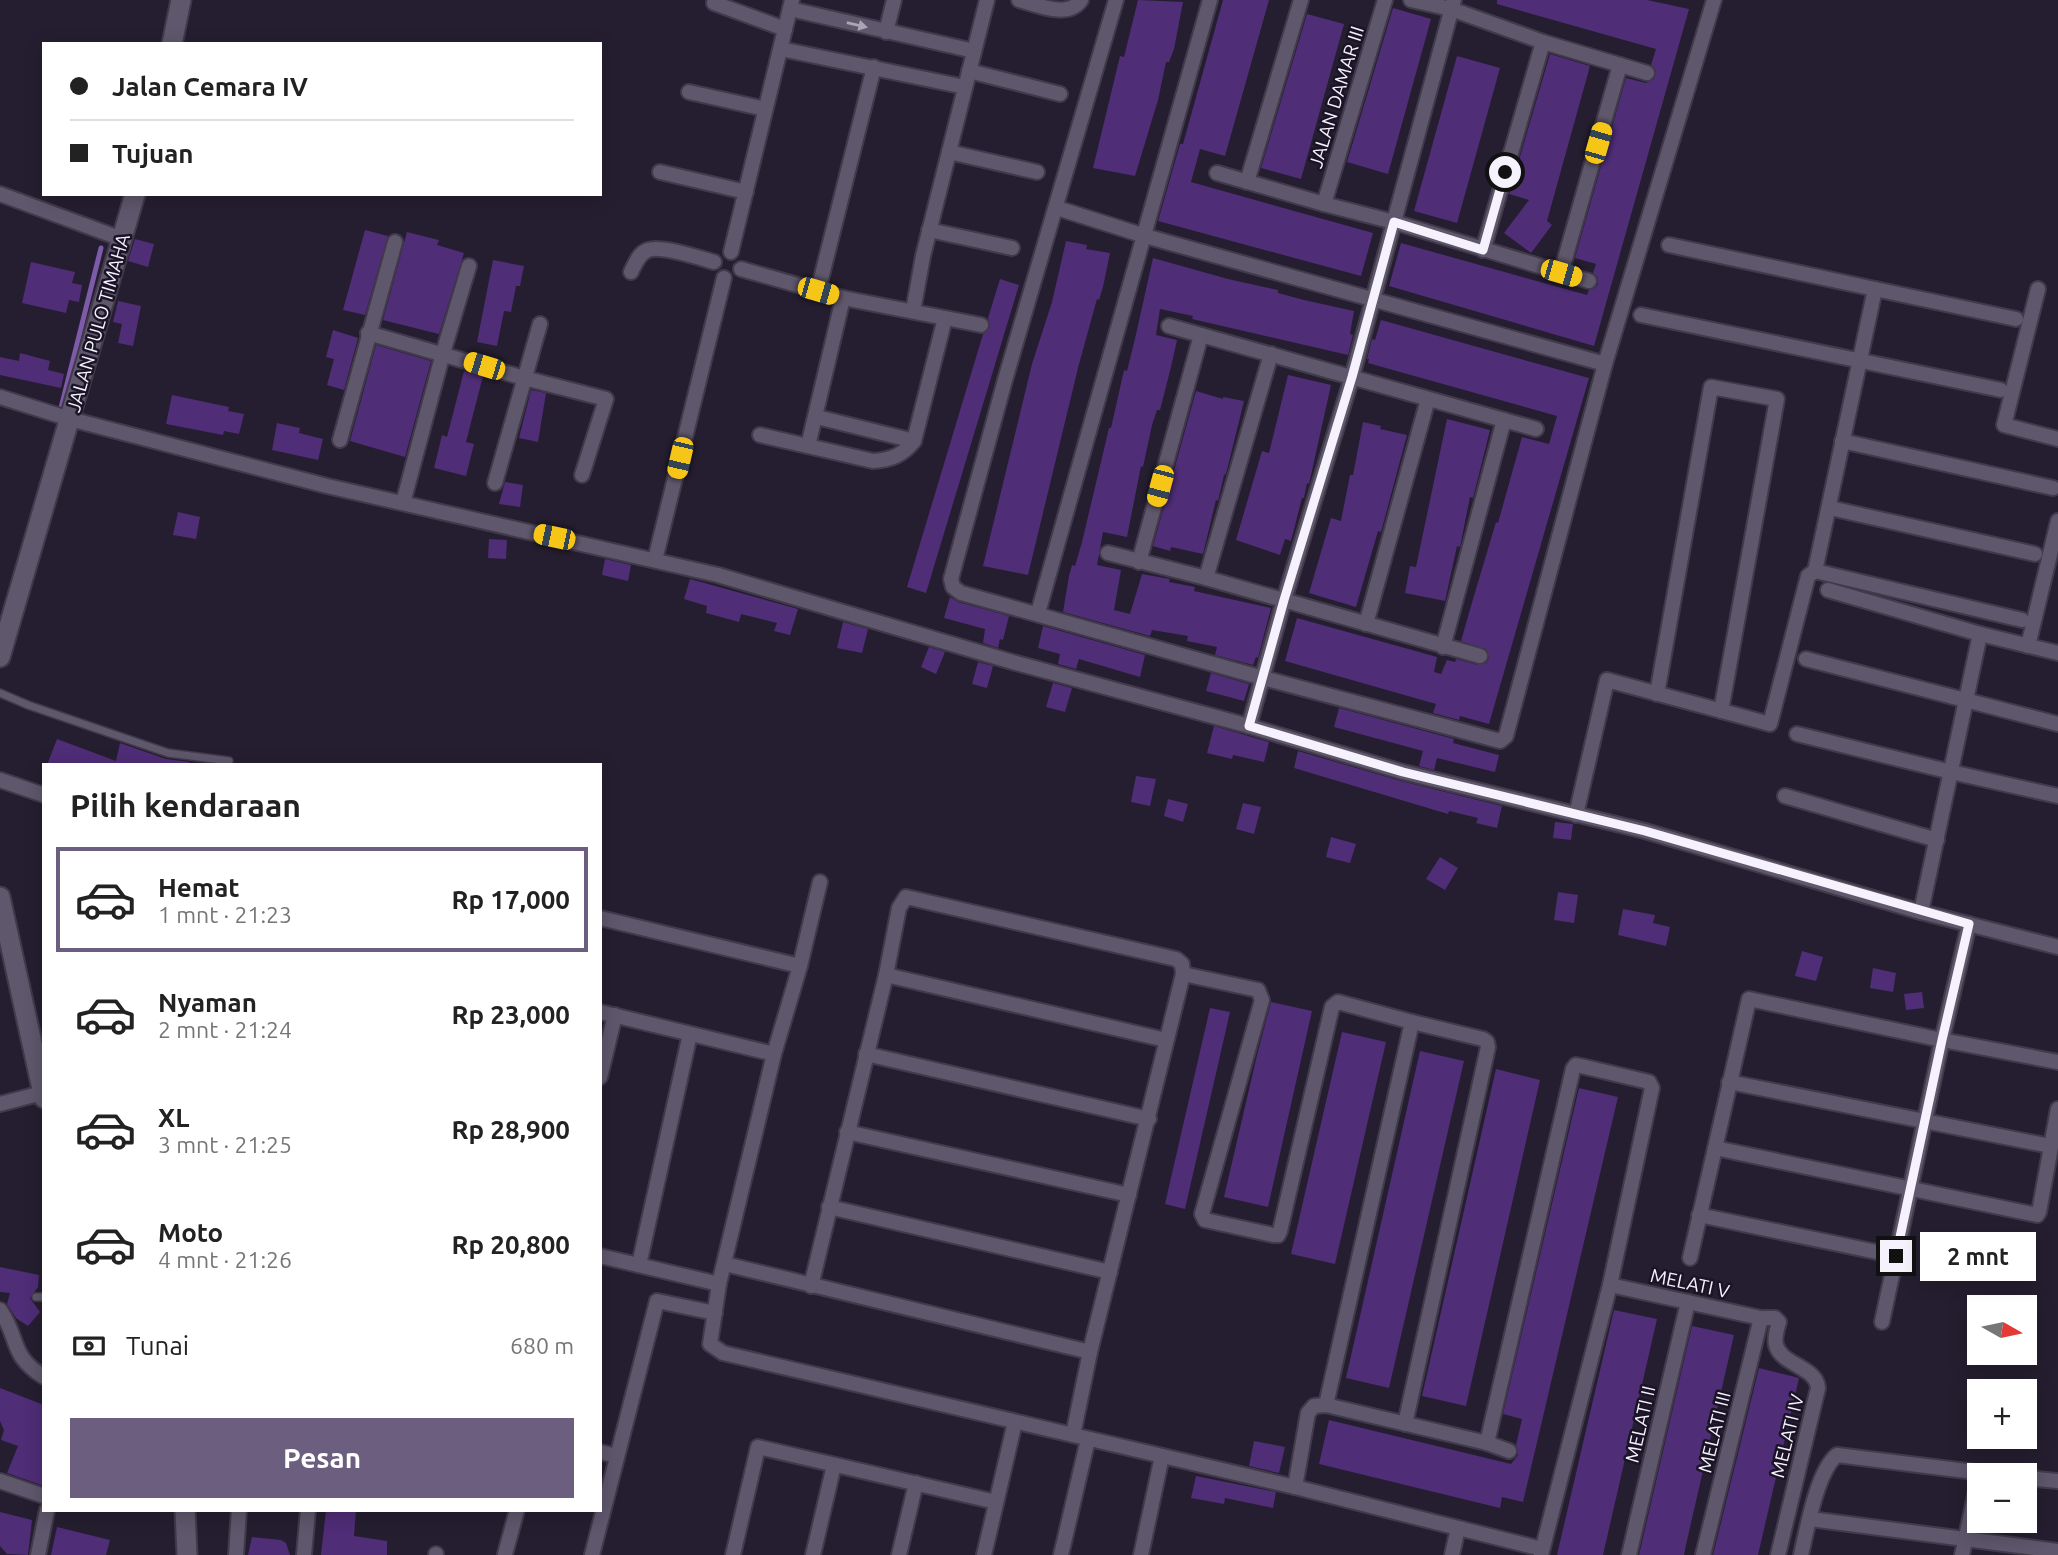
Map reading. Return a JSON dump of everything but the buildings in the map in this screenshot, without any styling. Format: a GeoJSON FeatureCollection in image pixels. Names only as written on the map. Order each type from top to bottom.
{"type":"FeatureCollection","features":[{"type":"Feature","properties":{"kind":"street"},"geometry":{"type":"LineString","coordinates":[[173,42],[181,0]]}},
{"type":"Feature","properties":{"kind":"street"},"geometry":{"type":"LineString","coordinates":[[886,32],[894,0]]}},
{"type":"Feature","properties":{"kind":"street"},"geometry":{"type":"LineString","coordinates":[[913,311],[929,230],[987,0]]}},
{"type":"Feature","properties":{"kind":"street"},"geometry":{"type":"LineString","coordinates":[[1019,0],[1066,10],[1076,7],[1081,0]]}},
{"type":"Feature","properties":{"kind":"street"},"geometry":{"type":"LineString","coordinates":[[1116,0],[1005,380],[951,579],[953,587],[961,593],[1500,741],[1506,736],[1605,364],[1713,0]]}},
{"type":"Feature","properties":{"kind":"street"},"geometry":{"type":"LineString","coordinates":[[1038,613],[1210,0]]}},
{"type":"Feature","properties":{"kind":"street"},"geometry":{"type":"LineString","coordinates":[[1247,182],[1301,0]]}},
{"type":"Feature","properties":{"kind":"street","name":"JALAN DAMAR III"},"geometry":{"type":"LineString","coordinates":[[1324,204],[1385,0]]}},
{"type":"Feature","properties":{"kind":"street"},"geometry":{"type":"LineString","coordinates":[[1410,0],[1453,5],[1542,42],[1647,73]]}},
{"type":"Feature","properties":{"kind":"street"},"geometry":{"type":"LineString","coordinates":[[714,3],[785,29]]}},
{"type":"Feature","properties":{"kind":"street"},"geometry":{"type":"LineString","coordinates":[[731,252],[791,4],[886,32],[974,51]]}},
{"type":"Feature","properties":{"kind":"street"},"geometry":{"type":"LineString","coordinates":[[1249,726],[1352,377],[1453,5]]}},
{"type":"Feature","properties":{"kind":"street"},"geometry":{"type":"LineString","coordinates":[[1483,250],[1542,42]]}},
{"type":"Feature","properties":{"kind":"street"},"geometry":{"type":"LineString","coordinates":[[781,49],[965,87]]}},
{"type":"Feature","properties":{"kind":"street"},"geometry":{"type":"LineString","coordinates":[[1561,273],[1620,65]]}},
{"type":"Feature","properties":{"kind":"street"},"geometry":{"type":"LineString","coordinates":[[818,291],[874,67]]}},
{"type":"Feature","properties":{"kind":"street"},"geometry":{"type":"LineString","coordinates":[[969,71],[1060,94]]}},
{"type":"Feature","properties":{"kind":"street"},"geometry":{"type":"LineString","coordinates":[[689,92],[765,108]]}},
{"type":"Feature","properties":{"kind":"street"},"geometry":{"type":"LineString","coordinates":[[949,152],[1037,172]]}},
{"type":"Feature","properties":{"kind":"street"},"geometry":{"type":"LineString","coordinates":[[660,172],[746,192]]}},
{"type":"Feature","properties":{"kind":"street"},"geometry":{"type":"LineString","coordinates":[[1217,173],[1394,222],[1589,281]]}},
{"type":"Feature","properties":{"kind":"street"},"geometry":{"type":"LineString","coordinates":[[0,194],[122,239]]}},
{"type":"Feature","properties":{"kind":"street","name":"JALAN PULO TIMAHA"},"geometry":{"type":"LineString","coordinates":[[0,657],[134,196]]}},
{"type":"Feature","properties":{"kind":"street"},"geometry":{"type":"LineString","coordinates":[[1057,208],[1145,236],[1605,364]]}},
{"type":"Feature","properties":{"kind":"street"},"geometry":{"type":"LineString","coordinates":[[929,230],[1012,248]]}},
{"type":"Feature","properties":{"kind":"street"},"geometry":{"type":"LineString","coordinates":[[340,440],[395,242]]}},
{"type":"Feature","properties":{"kind":"street"},"geometry":{"type":"LineString","coordinates":[[1669,245],[2016,319]]}},
{"type":"Feature","properties":{"kind":"street"},"geometry":{"type":"LineString","coordinates":[[631,272],[638,258],[647,250],[657,249],[714,262]]}},
{"type":"Feature","properties":{"kind":"street"},"geometry":{"type":"LineString","coordinates":[[731,252],[737,256],[741,269],[737,275],[724,278],[714,268],[714,262],[718,255],[731,252]]}},
{"type":"Feature","properties":{"kind":"street"},"geometry":{"type":"LineString","coordinates":[[403,503],[443,353],[470,266]]}},
{"type":"Feature","properties":{"kind":"street"},"geometry":{"type":"LineString","coordinates":[[741,269],[843,298],[981,325]]}},
{"type":"Feature","properties":{"kind":"street"},"geometry":{"type":"LineString","coordinates":[[655,560],[724,278]]}},
{"type":"Feature","properties":{"kind":"street"},"geometry":{"type":"LineString","coordinates":[[1576,815],[1607,680],[1770,724],[1808,576],[1815,571],[1875,289]]}},
{"type":"Feature","properties":{"kind":"street"},"geometry":{"type":"LineString","coordinates":[[2038,289],[2004,425],[2058,439]]}},
{"type":"Feature","properties":{"kind":"street"},"geometry":{"type":"LineString","coordinates":[[808,446],[843,298]]}},
{"type":"Feature","properties":{"kind":"street"},"geometry":{"type":"LineString","coordinates":[[1641,315],[2001,390]]}},
{"type":"Feature","properties":{"kind":"street"},"geometry":{"type":"LineString","coordinates":[[760,435],[873,461],[888,460],[900,455],[914,441],[945,318]]}},
{"type":"Feature","properties":{"kind":"street"},"geometry":{"type":"LineString","coordinates":[[495,483],[540,324]]}},
{"type":"Feature","properties":{"kind":"street"},"geometry":{"type":"LineString","coordinates":[[1169,326],[1536,429]]}},
{"type":"Feature","properties":{"kind":"street"},"geometry":{"type":"LineString","coordinates":[[368,333],[606,399],[582,475]]}},
{"type":"Feature","properties":{"kind":"street"},"geometry":{"type":"LineString","coordinates":[[1139,562],[1201,335]]}},
{"type":"Feature","properties":{"kind":"street"},"geometry":{"type":"LineString","coordinates":[[1206,578],[1270,354]]}},
{"type":"Feature","properties":{"kind":"street"},"geometry":{"type":"LineString","coordinates":[[1657,694],[1711,387],[1777,399],[1721,711]]}},
{"type":"Feature","properties":{"kind":"street"},"geometry":{"type":"LineString","coordinates":[[0,397],[70,419],[327,486],[655,560],[780,592],[1016,663],[1249,726],[1403,772],[1645,831],[1922,912],[2058,947]]}},
{"type":"Feature","properties":{"kind":"street"},"geometry":{"type":"LineString","coordinates":[[1367,624],[1428,399]]}},
{"type":"Feature","properties":{"kind":"street"},"geometry":{"type":"LineString","coordinates":[[817,417],[914,441]]}},
{"type":"Feature","properties":{"kind":"street"},"geometry":{"type":"LineString","coordinates":[[1443,647],[1504,420]]}},
{"type":"Feature","properties":{"kind":"street"},"geometry":{"type":"LineString","coordinates":[[1842,441],[2053,488]]}},
{"type":"Feature","properties":{"kind":"street"},"geometry":{"type":"LineString","coordinates":[[1830,508],[2035,554]]}},
{"type":"Feature","properties":{"kind":"street"},"geometry":{"type":"LineString","coordinates":[[2028,646],[2058,521]]}},
{"type":"Feature","properties":{"kind":"street"},"geometry":{"type":"LineString","coordinates":[[1108,554],[1206,578],[1480,656]]}},
{"type":"Feature","properties":{"kind":"street"},"geometry":{"type":"LineString","coordinates":[[1815,571],[2022,620]]}},
{"type":"Feature","properties":{"kind":"street"},"geometry":{"type":"LineString","coordinates":[[1828,590],[1980,634],[2058,653]]}},
{"type":"Feature","properties":{"kind":"street"},"geometry":{"type":"LineString","coordinates":[[1922,912],[1980,634]]}},
{"type":"Feature","properties":{"kind":"street"},"geometry":{"type":"LineString","coordinates":[[1806,659],[2058,724]]}},
{"type":"Feature","properties":{"kind":"street"},"geometry":{"type":"LineString","coordinates":[[1797,733],[2058,796]]}},
{"type":"Feature","properties":{"kind":"street"},"geometry":{"type":"LineString","coordinates":[[0,780],[42,794]]}},
{"type":"Feature","properties":{"kind":"street"},"geometry":{"type":"LineString","coordinates":[[1785,796],[1937,840]]}},
{"type":"Feature","properties":{"kind":"street"},"geometry":{"type":"LineString","coordinates":[[820,882],[800,966],[774,1054],[719,1284],[710,1345],[723,1353],[1295,1487],[1542,1552],[1610,1285],[1652,1084],[1649,1082],[1576,1065],[1573,1069],[1487,1443]]}},
{"type":"Feature","properties":{"kind":"street"},"geometry":{"type":"LineString","coordinates":[[0,897],[39,1095],[4,1102]]}},
{"type":"Feature","properties":{"kind":"street"},"geometry":{"type":"LineString","coordinates":[[811,1286],[886,975],[899,908],[906,897],[1176,959],[1182,964],[1183,974],[1090,1352],[1073,1435]]}},
{"type":"Feature","properties":{"kind":"street"},"geometry":{"type":"LineString","coordinates":[[602,918],[800,966]]}},
{"type":"Feature","properties":{"kind":"street"},"geometry":{"type":"LineString","coordinates":[[1882,1322],[1969,924]]}},
{"type":"Feature","properties":{"kind":"street"},"geometry":{"type":"LineString","coordinates":[[1183,974],[1258,990],[1262,1000],[1202,1214],[1205,1220],[1273,1235],[1278,1235],[1280,1231],[1332,1007],[1338,1002],[1487,1041],[1488,1047],[1405,1424]]}},
{"type":"Feature","properties":{"kind":"street"},"geometry":{"type":"LineString","coordinates":[[886,975],[1166,1040]]}},
{"type":"Feature","properties":{"kind":"street"},"geometry":{"type":"LineString","coordinates":[[1690,1258],[1749,999],[2058,1062]]}},
{"type":"Feature","properties":{"kind":"street"},"geometry":{"type":"LineString","coordinates":[[602,1012],[774,1054]]}},
{"type":"Feature","properties":{"kind":"street"},"geometry":{"type":"LineString","coordinates":[[602,1069],[615,1015]]}},
{"type":"Feature","properties":{"kind":"street"},"geometry":{"type":"LineString","coordinates":[[1326,1405],[1412,1022]]}},
{"type":"Feature","properties":{"kind":"street"},"geometry":{"type":"LineString","coordinates":[[639,1265],[690,1034]]}},
{"type":"Feature","properties":{"kind":"street"},"geometry":{"type":"LineString","coordinates":[[866,1054],[1149,1119]]}},
{"type":"Feature","properties":{"kind":"street"},"geometry":{"type":"LineString","coordinates":[[1730,1082],[2050,1146]]}},
{"type":"Feature","properties":{"kind":"street"},"geometry":{"type":"LineString","coordinates":[[1714,1148],[2037,1215],[2058,1109]]}},
{"type":"Feature","properties":{"kind":"street"},"geometry":{"type":"LineString","coordinates":[[847,1132],[1129,1195]]}},
{"type":"Feature","properties":{"kind":"street"},"geometry":{"type":"LineString","coordinates":[[829,1207],[1110,1272]]}},
{"type":"Feature","properties":{"kind":"street"},"geometry":{"type":"LineString","coordinates":[[1699,1215],[1896,1256]]}},
{"type":"Feature","properties":{"kind":"street"},"geometry":{"type":"LineString","coordinates":[[602,1256],[719,1284]]}},
{"type":"Feature","properties":{"kind":"street"},"geometry":{"type":"LineString","coordinates":[[725,1264],[1090,1352]]}},
{"type":"Feature","properties":{"kind":"street","name":"MELATI V"},"geometry":{"type":"LineString","coordinates":[[1610,1285],[1761,1318]]}},
{"type":"Feature","properties":{"kind":"street"},"geometry":{"type":"LineString","coordinates":[[592,1555],[657,1301],[715,1312]]}},
{"type":"Feature","properties":{"kind":"street","name":"MELATI II"},"geometry":{"type":"LineString","coordinates":[[1629,1555],[1688,1302]]}},
{"type":"Feature","properties":{"kind":"street"},"geometry":{"type":"LineString","coordinates":[[0,1310],[19,1357],[42,1376]]}},
{"type":"Feature","properties":{"kind":"street","name":"MELATI IV"},"geometry":{"type":"LineString","coordinates":[[1761,1318],[1768,1317],[1779,1322],[1776,1344],[1781,1354],[1819,1384],[1778,1555]]}},
{"type":"Feature","properties":{"kind":"street","name":"MELATI III"},"geometry":{"type":"LineString","coordinates":[[1703,1555],[1761,1318]]}},
{"type":"Feature","properties":{"kind":"street"},"geometry":{"type":"LineString","coordinates":[[1295,1487],[1308,1413],[1314,1406],[1326,1405],[1487,1443],[1509,1451]]}},
{"type":"Feature","properties":{"kind":"street"},"geometry":{"type":"LineString","coordinates":[[984,1555],[1015,1422]]}},
{"type":"Feature","properties":{"kind":"street"},"geometry":{"type":"LineString","coordinates":[[1061,1555],[1088,1438]]}},
{"type":"Feature","properties":{"kind":"street"},"geometry":{"type":"LineString","coordinates":[[733,1555],[758,1447],[996,1502]]}},
{"type":"Feature","properties":{"kind":"street"},"geometry":{"type":"LineString","coordinates":[[602,1452],[617,1456]]}},
{"type":"Feature","properties":{"kind":"street"},"geometry":{"type":"LineString","coordinates":[[1801,1555],[1822,1474],[1837,1455],[1967,1471]]}},
{"type":"Feature","properties":{"kind":"street"},"geometry":{"type":"LineString","coordinates":[[1141,1555],[1162,1456]]}},
{"type":"Feature","properties":{"kind":"street"},"geometry":{"type":"LineString","coordinates":[[813,1555],[834,1465]]}},
{"type":"Feature","properties":{"kind":"street"},"geometry":{"type":"LineString","coordinates":[[2037,1479],[2058,1481]]}},
{"type":"Feature","properties":{"kind":"street"},"geometry":{"type":"LineString","coordinates":[[0,1481],[42,1495]]}},
{"type":"Feature","properties":{"kind":"street"},"geometry":{"type":"LineString","coordinates":[[900,1555],[916,1483]]}},
{"type":"Feature","properties":{"kind":"street"},"geometry":{"type":"LineString","coordinates":[[38,1555],[47,1512]]}},
{"type":"Feature","properties":{"kind":"street"},"geometry":{"type":"LineString","coordinates":[[185,1512],[187,1555]]}},
{"type":"Feature","properties":{"kind":"street"},"geometry":{"type":"LineString","coordinates":[[236,1555],[239,1512]]}},
{"type":"Feature","properties":{"kind":"street"},"geometry":{"type":"LineString","coordinates":[[304,1555],[308,1512]]}},
{"type":"Feature","properties":{"kind":"street"},"geometry":{"type":"LineString","coordinates":[[505,1554],[516,1512]]}},
{"type":"Feature","properties":{"kind":"street"},"geometry":{"type":"LineString","coordinates":[[1810,1519],[2058,1551]]}},
{"type":"Feature","properties":{"kind":"street"},"geometry":{"type":"LineString","coordinates":[[1452,1555],[1458,1528]]}},
{"type":"Feature","properties":{"kind":"street"},"geometry":{"type":"LineString","coordinates":[[1962,1555],[1967,1530]]}},
{"type":"Feature","properties":{"kind":"lane"},"geometry":{"type":"LineString","coordinates":[[0,692],[28,705],[168,753],[229,761]]}},
{"type":"Feature","properties":{"kind":"waterway"},"geometry":{"type":"LineString","coordinates":[[60,412],[101,248]]}},
{"type":"Feature","properties":{"kind":"route"},"geometry":{"type":"LineString","coordinates":[[1505,172],[1483,250],[1394,222],[1352,377],[1249,726],[1403,772],[1645,831],[1969,924],[1896,1256]]}}]}
